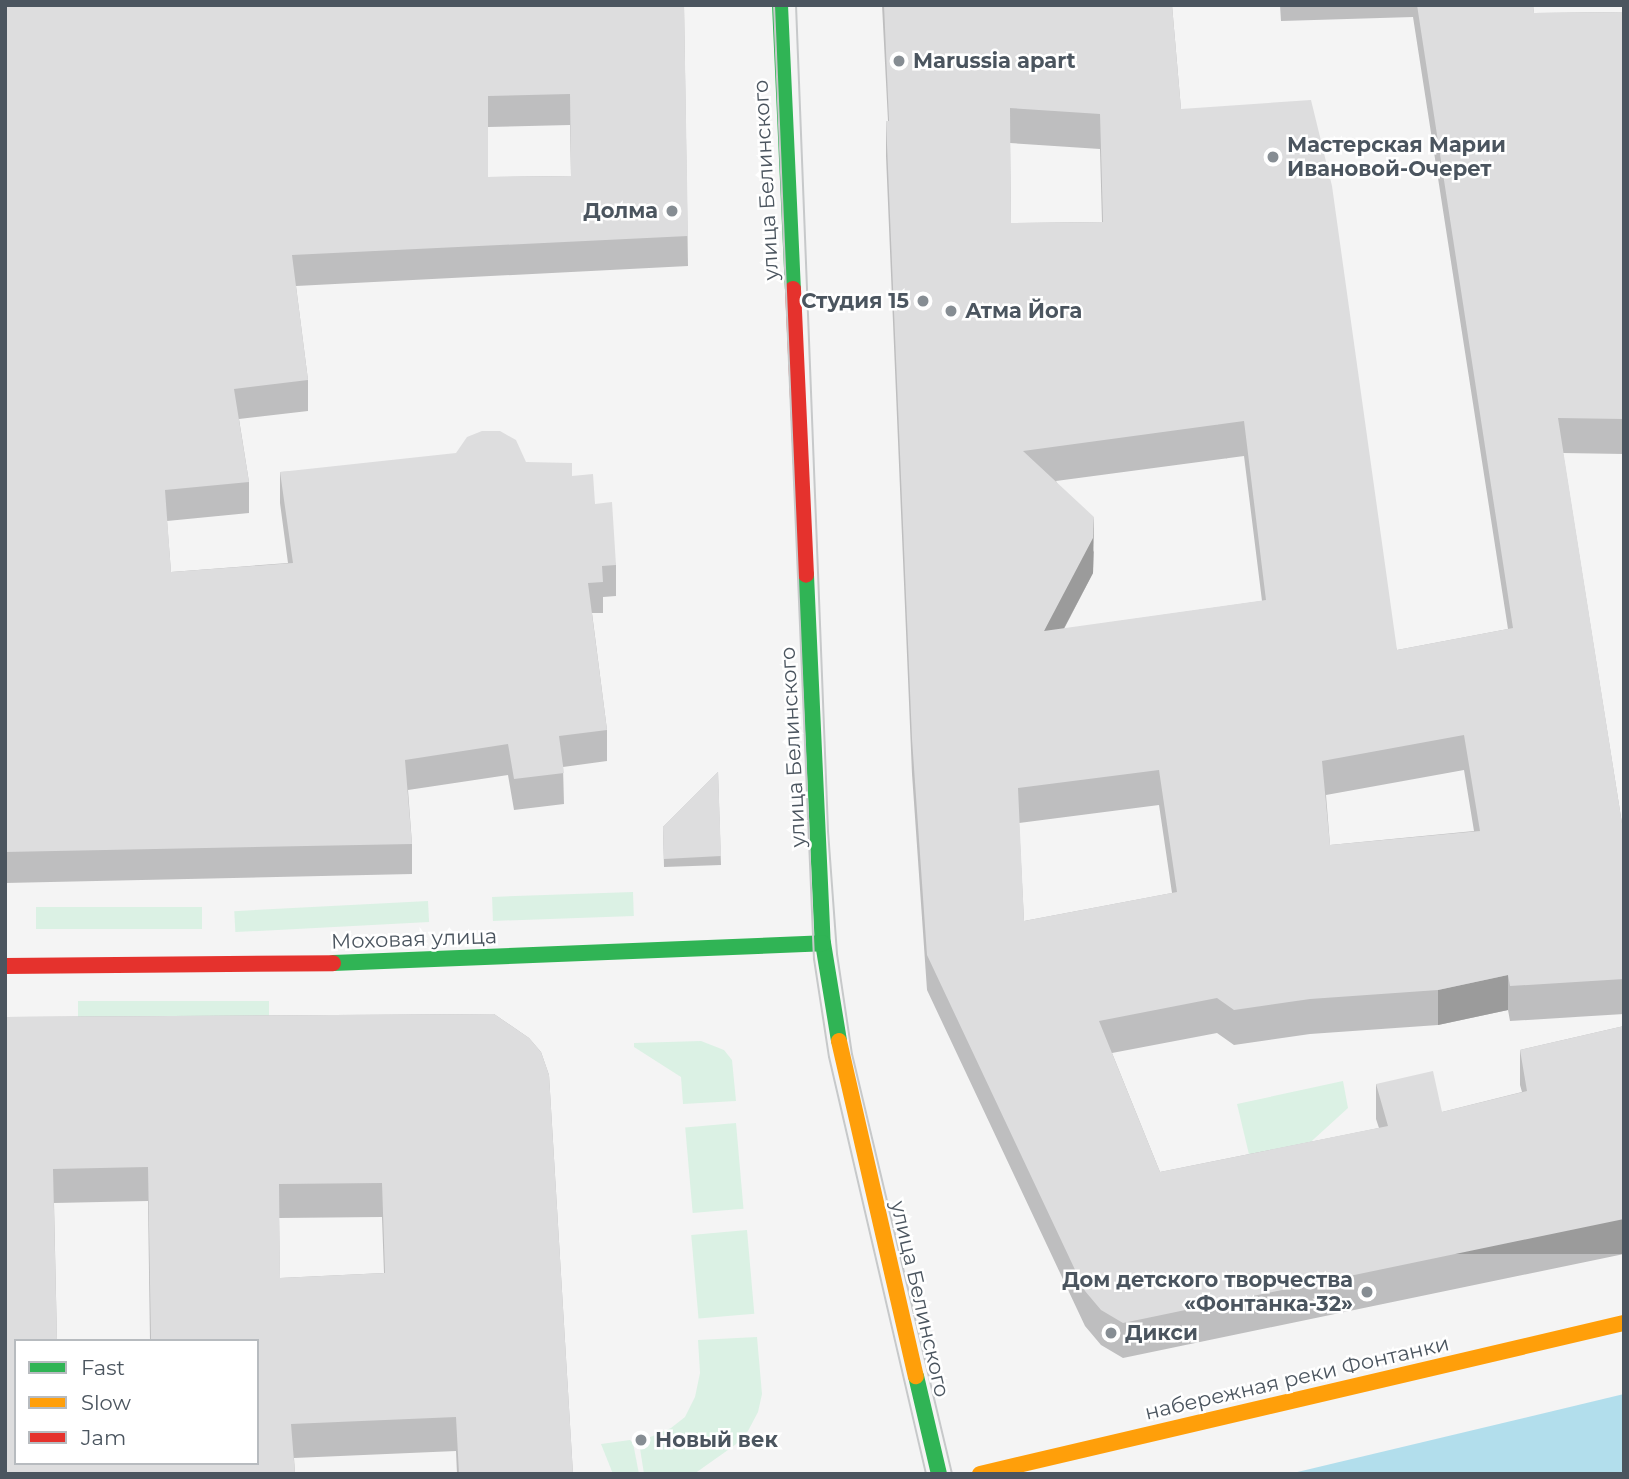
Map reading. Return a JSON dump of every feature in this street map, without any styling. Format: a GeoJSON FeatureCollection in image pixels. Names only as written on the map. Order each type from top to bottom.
{"type":"FeatureCollection","features":[{"type":"Feature","properties":{"kind":"main road","name":"улица Белинского"},"geometry":{"type":"LineString","coordinates":[[780,5],[823,943],[841,1055],[939,1474]]}},
{"type":"Feature","properties":{"kind":"main road","name":"Моховая улица"},"geometry":{"type":"LineString","coordinates":[[5,966],[298,965],[823,943]]}},
{"type":"Feature","properties":{"kind":"main road","name":"набережная реки Фонтанки"},"geometry":{"type":"LineString","coordinates":[[980,1474],[1624,1323]]}},
{"type":"Feature","properties":{"kind":"green space"},"geometry":{"type":"Polygon","coordinates":[[[633,892],[634,916],[493,921],[492,897],[633,892]]]}},
{"type":"Feature","properties":{"kind":"green space"},"geometry":{"type":"Polygon","coordinates":[[[428,901],[429,922],[235,932],[234,911],[428,901]]]}},
{"type":"Feature","properties":{"kind":"green space"},"geometry":{"type":"Polygon","coordinates":[[[36,907],[202,907],[202,929],[36,929],[36,907]]]}},
{"type":"Feature","properties":{"kind":"green space"},"geometry":{"type":"Polygon","coordinates":[[[78,1001],[269,1001],[269,1024],[78,1024],[78,1001]]]}},
{"type":"Feature","properties":{"kind":"green space"},"geometry":{"type":"Polygon","coordinates":[[[701,1041],[724,1050],[732,1060],[736,1101],[683,1104],[681,1077],[634,1047],[634,1043],[701,1041]]]}},
{"type":"Feature","properties":{"kind":"green space"},"geometry":{"type":"Polygon","coordinates":[[[1343,1081],[1348,1108],[1292,1159],[1252,1167],[1237,1104],[1343,1081]]]}},
{"type":"Feature","properties":{"kind":"green space"},"geometry":{"type":"Polygon","coordinates":[[[736,1123],[743,1209],[693,1213],[685,1127],[736,1123]]]}},
{"type":"Feature","properties":{"kind":"green space"},"geometry":{"type":"Polygon","coordinates":[[[747,1230],[754,1314],[699,1319],[691,1235],[747,1230]]]}},
{"type":"Feature","properties":{"kind":"green space"},"geometry":{"type":"Polygon","coordinates":[[[757,1337],[762,1394],[758,1412],[748,1431],[735,1445],[694,1474],[644,1474],[639,1442],[671,1428],[685,1417],[695,1397],[700,1373],[698,1340],[757,1337]]]}},
{"type":"Feature","properties":{"kind":"green space"},"geometry":{"type":"Polygon","coordinates":[[[630,1440],[633,1443],[639,1474],[613,1474],[601,1444],[630,1440]]]}},
{"type":"Feature","properties":{"kind":"water"},"geometry":{"type":"Polygon","coordinates":[[[1624,1394],[1624,1474],[1289,1474],[1624,1394]]]}},
{"type":"Feature","properties":{"kind":"building"},"geometry":{"type":"Polygon","coordinates":[[[5,5],[684,5],[688,236],[292,255],[308,380],[234,389],[249,482],[165,490],[171,572],[293,563],[280,472],[456,453],[467,437],[482,431],[500,431],[516,440],[526,462],[572,463],[572,476],[593,474],[595,504],[612,502],[616,565],[602,566],[603,582],[588,583],[607,730],[559,736],[564,773],[514,779],[508,744],[405,760],[412,844],[5,852],[5,5]],[[570,94],[488,96],[488,177],[571,176],[570,94]]]}},
{"type":"Feature","properties":{"kind":"building"},"geometry":{"type":"Polygon","coordinates":[[[884,5],[1172,5],[1181,109],[1311,100],[1332,186],[1397,650],[1513,628],[1417,5],[1533,5],[1534,13],[1624,12],[1624,419],[1558,418],[1624,836],[1624,979],[1510,986],[1508,975],[1438,990],[1310,999],[1234,1010],[1217,998],[1099,1021],[1160,1172],[1388,1126],[1376,1084],[1433,1071],[1442,1112],[1527,1091],[1520,1050],[1624,1026],[1624,1219],[1123,1323],[1101,1310],[1085,1291],[927,955],[912,739],[886,121],[889,121],[884,5]],[[1010,108],[1011,223],[1103,222],[1100,114],[1010,108]],[[1244,421],[1023,451],[1094,517],[1093,538],[1044,631],[1266,600],[1244,421]],[[1464,735],[1322,761],[1330,845],[1480,831],[1464,735]],[[1159,770],[1018,788],[1024,921],[1177,892],[1159,770]]]}},
{"type":"Feature","properties":{"kind":"building"},"geometry":{"type":"Polygon","coordinates":[[[718,772],[721,856],[664,859],[663,827],[718,772]]]}},
{"type":"Feature","properties":{"kind":"building"},"geometry":{"type":"Polygon","coordinates":[[[494,1014],[529,1038],[541,1052],[549,1075],[573,1474],[459,1474],[456,1417],[291,1424],[295,1474],[5,1474],[5,1017],[494,1014]],[[148,1167],[53,1169],[57,1339],[14,1339],[14,1465],[259,1465],[259,1339],[151,1339],[148,1167]],[[382,1183],[279,1184],[280,1278],[385,1273],[382,1183]]]}},
{"type":"Feature","properties":{"kind":"tram line"},"geometry":{"type":"LineString","coordinates":[[774,5],[814,959],[829,1057],[926,1474]]}},
{"type":"Feature","properties":{"kind":"tram line"},"geometry":{"type":"LineString","coordinates":[[796,5],[828,831],[837,954],[852,1054],[952,1474]]}},
{"type":"Feature","properties":{"kind":"traffic: fast"},"geometry":{"type":"LineString","coordinates":[[780,5],[793,289]]}},
{"type":"Feature","properties":{"kind":"traffic: fast"},"geometry":{"type":"LineString","coordinates":[[806,575],[823,943],[839,1041]]}},
{"type":"Feature","properties":{"kind":"traffic: fast"},"geometry":{"type":"LineString","coordinates":[[333,963],[823,943]]}},
{"type":"Feature","properties":{"kind":"traffic: fast"},"geometry":{"type":"LineString","coordinates":[[916,1376],[939,1474]]}},
{"type":"Feature","properties":{"kind":"traffic: slow"},"geometry":{"type":"LineString","coordinates":[[839,1041],[916,1376]]}},
{"type":"Feature","properties":{"kind":"traffic: slow"},"geometry":{"type":"LineString","coordinates":[[980,1474],[1624,1323]]}},
{"type":"Feature","properties":{"kind":"traffic: jam"},"geometry":{"type":"LineString","coordinates":[[793,289],[806,575]]}},
{"type":"Feature","properties":{"kind":"traffic: jam"},"geometry":{"type":"LineString","coordinates":[[5,966],[333,963]]}},
{"type":"Feature","properties":{"kind":"place","name":"Marussia apart"},"geometry":{"type":"Point","coordinates":[899,61]}},
{"type":"Feature","properties":{"kind":"place","name":"Мастерская Марии Ивановой-Очерет"},"geometry":{"type":"Point","coordinates":[1273,157]}},
{"type":"Feature","properties":{"kind":"place","name":"Долма"},"geometry":{"type":"Point","coordinates":[672,211]}},
{"type":"Feature","properties":{"kind":"place","name":"Студия 15"},"geometry":{"type":"Point","coordinates":[923,301]}},
{"type":"Feature","properties":{"kind":"place","name":"Атма Йога"},"geometry":{"type":"Point","coordinates":[951,311]}},
{"type":"Feature","properties":{"kind":"place","name":"Дом детского творчества «Фонтанка-32»"},"geometry":{"type":"Point","coordinates":[1367,1292]}},
{"type":"Feature","properties":{"kind":"place","name":"Дикси"},"geometry":{"type":"Point","coordinates":[1111,1333]}},
{"type":"Feature","properties":{"kind":"place","name":"Новый век"},"geometry":{"type":"Point","coordinates":[641,1440]}}]}
